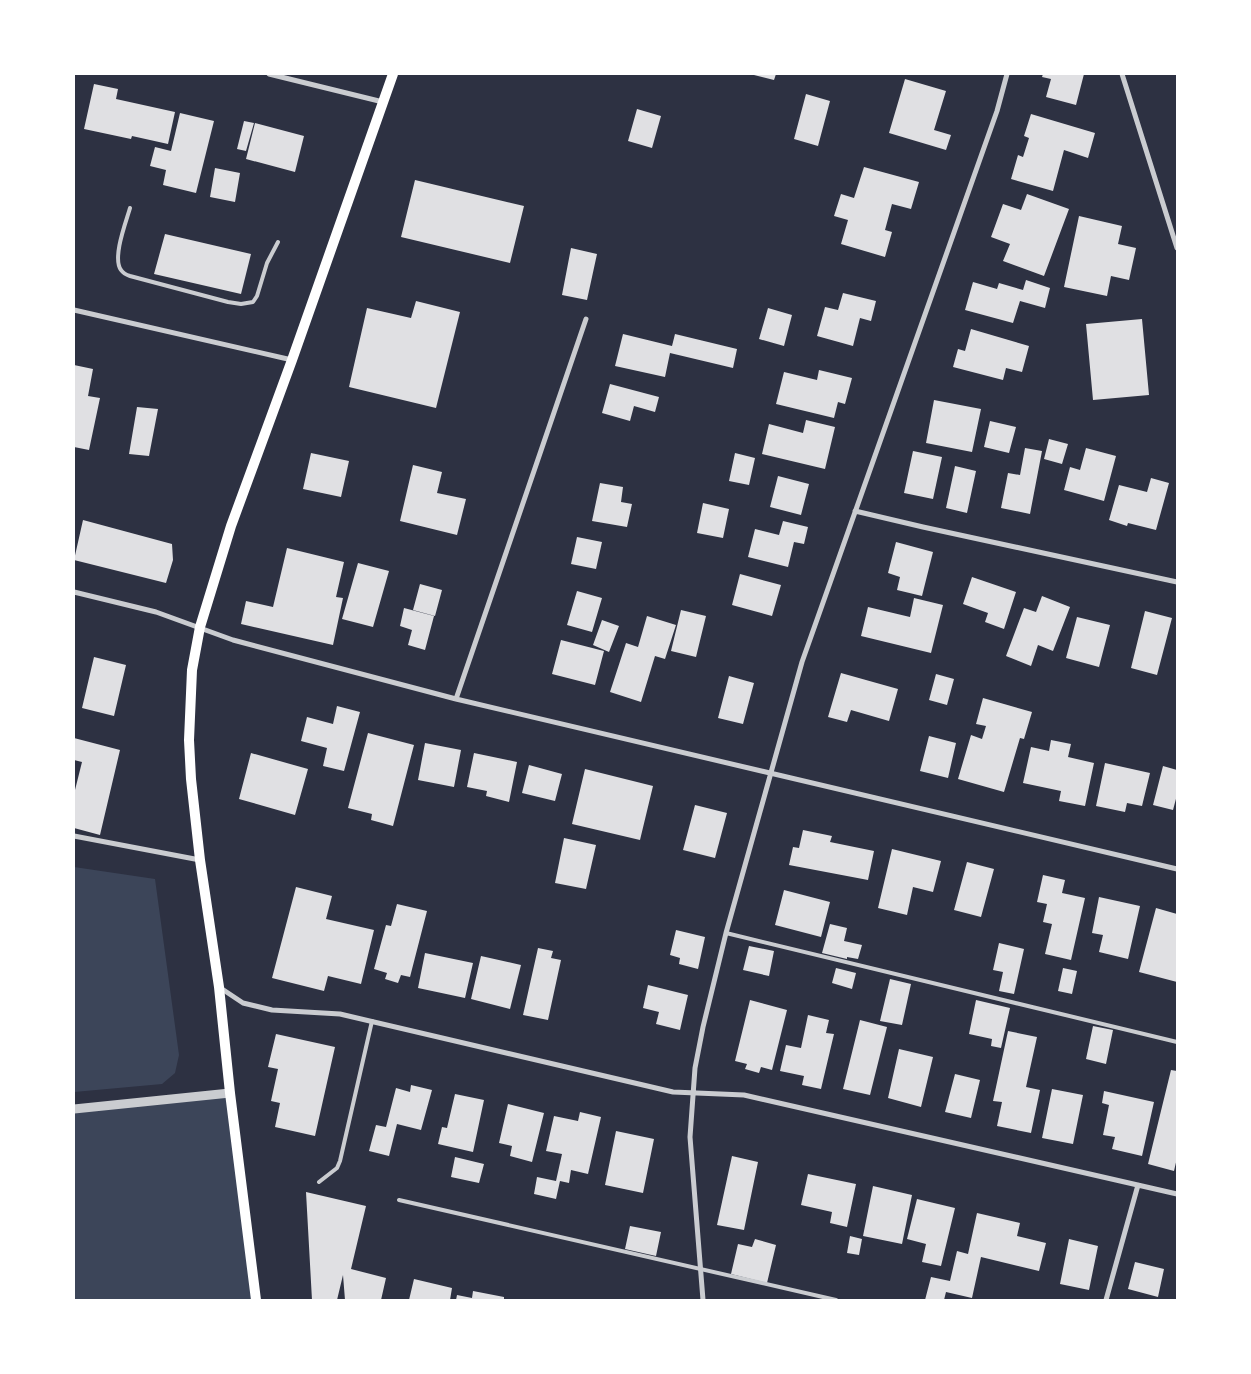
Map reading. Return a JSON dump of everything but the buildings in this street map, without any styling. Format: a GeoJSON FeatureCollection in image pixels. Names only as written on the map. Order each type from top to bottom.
{"type":"FeatureCollection","features":[{"type":"Feature","properties":{"kind":"main road"},"geometry":{"type":"LineString","coordinates":[[256,1300],[230,1093],[220,987],[200,860],[191,779],[189,740],[192,670],[200,627],[231,526],[393,74]]}},
{"type":"Feature","properties":{"kind":"street"},"geometry":{"type":"LineString","coordinates":[[269,74],[383,102]]}},
{"type":"Feature","properties":{"kind":"street"},"geometry":{"type":"LineString","coordinates":[[702,1300],[690,1137],[695,1068],[726,933],[802,662],[997,111],[1007,74]]}},
{"type":"Feature","properties":{"kind":"street"},"geometry":{"type":"LineString","coordinates":[[1122,74],[1177,248]]}},
{"type":"Feature","properties":{"kind":"street"},"geometry":{"type":"LineString","coordinates":[[74,310],[292,360]]}},
{"type":"Feature","properties":{"kind":"street"},"geometry":{"type":"LineString","coordinates":[[456,698],[586,319]]}},
{"type":"Feature","properties":{"kind":"street"},"geometry":{"type":"LineString","coordinates":[[855,511],[1177,582]]}},
{"type":"Feature","properties":{"kind":"street"},"geometry":{"type":"LineString","coordinates":[[74,592],[156,612],[233,640],[456,698],[1177,870]]}},
{"type":"Feature","properties":{"kind":"street"},"geometry":{"type":"LineString","coordinates":[[74,836],[200,860]]}},
{"type":"Feature","properties":{"kind":"street"},"geometry":{"type":"LineString","coordinates":[[220,987],[243,1003],[272,1010],[340,1014],[674,1092],[744,1095],[1177,1194]]}},
{"type":"Feature","properties":{"kind":"street"},"geometry":{"type":"LineString","coordinates":[[74,1109],[230,1093]]}},
{"type":"Feature","properties":{"kind":"street"},"geometry":{"type":"LineString","coordinates":[[1106,1300],[1138,1184]]}},
{"type":"Feature","properties":{"kind":"lane"},"geometry":{"type":"LineString","coordinates":[[130,208],[118,253],[117,261],[121,271],[130,276],[228,302],[241,304],[253,302],[257,296],[267,263],[278,242]]}},
{"type":"Feature","properties":{"kind":"lane"},"geometry":{"type":"LineString","coordinates":[[726,933],[1177,1042]]}},
{"type":"Feature","properties":{"kind":"lane"},"geometry":{"type":"LineString","coordinates":[[319,1182],[336,1168],[340,1161],[372,1021]]}},
{"type":"Feature","properties":{"kind":"lane"},"geometry":{"type":"LineString","coordinates":[[399,1200],[836,1300]]}},
{"type":"Feature","properties":{"kind":"shaded area"},"geometry":{"type":"Polygon","coordinates":[[[74,867],[155,879],[179,1055],[175,1073],[162,1084],[74,1092],[74,867]]]}},
{"type":"Feature","properties":{"kind":"shaded area"},"geometry":{"type":"Polygon","coordinates":[[[230,1093],[256,1300],[74,1300],[74,1107],[230,1093]]]}}]}
